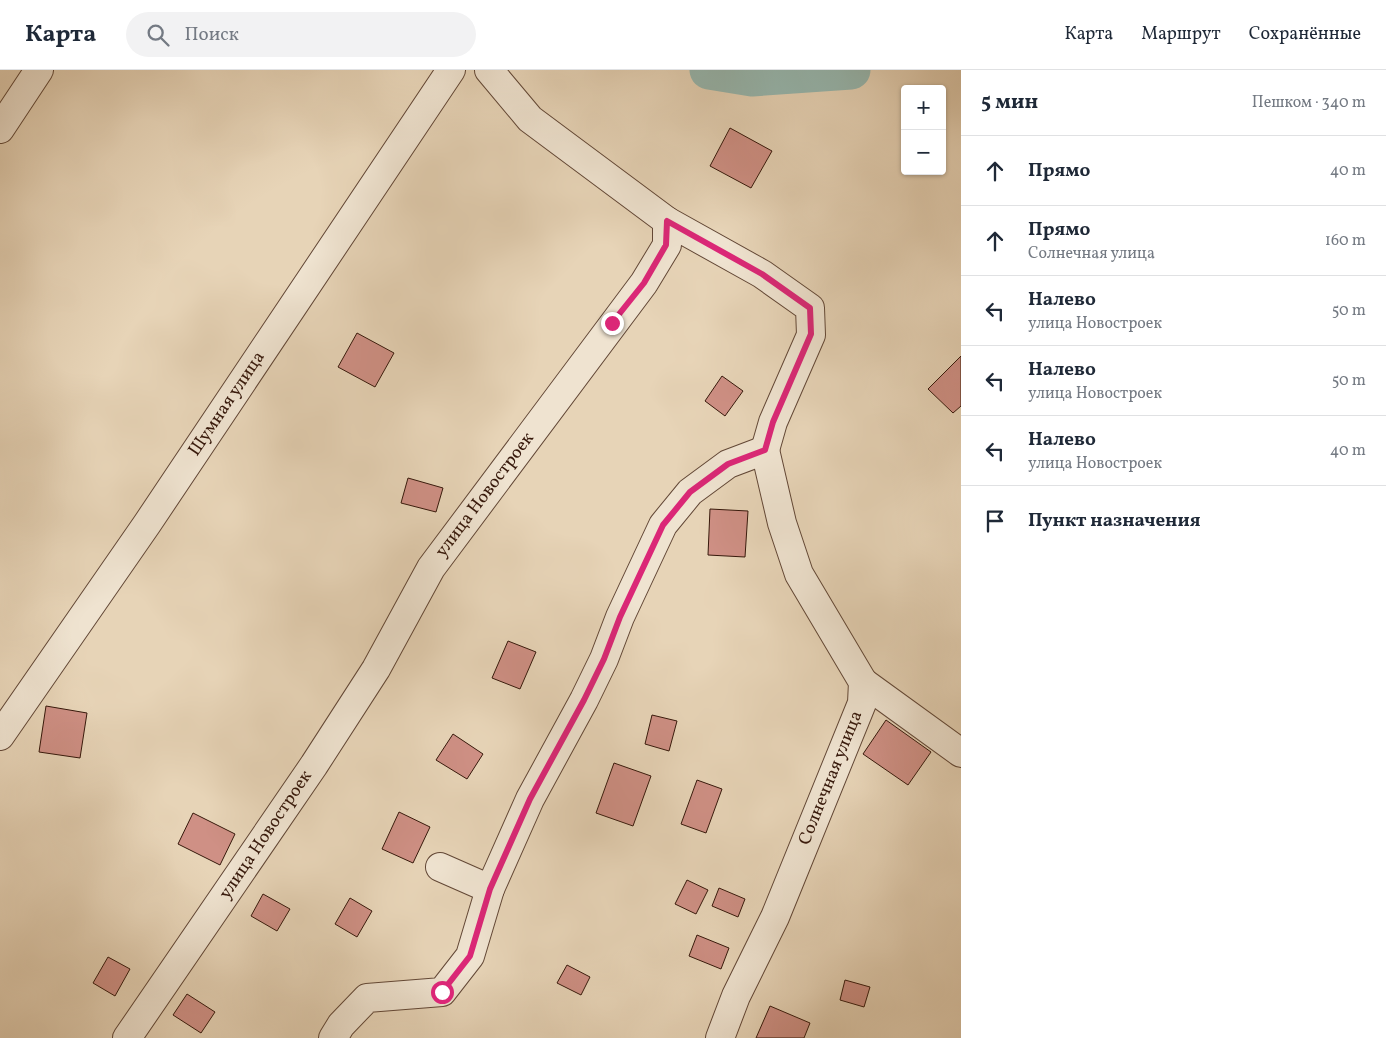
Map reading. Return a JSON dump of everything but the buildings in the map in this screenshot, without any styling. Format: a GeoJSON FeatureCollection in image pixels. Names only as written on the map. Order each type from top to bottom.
{"type":"FeatureCollection","features":[{"type":"Feature","properties":{"kind":"street"},"geometry":{"type":"LineString","coordinates":[[0,129],[39,70]]}},
{"type":"Feature","properties":{"kind":"street","name":"Шумная улица"},"geometry":{"type":"LineString","coordinates":[[0,736],[147,524],[450,70]]}},
{"type":"Feature","properties":{"kind":"street"},"geometry":{"type":"LineString","coordinates":[[489,70],[530,120],[667,221],[762,274],[810,308],[811,334],[773,422],[765,450],[782,523],[799,574],[863,682],[961,753]]}},
{"type":"Feature","properties":{"kind":"street","name":"улица Новостроек"},"geometry":{"type":"LineString","coordinates":[[126,1038],[314,765],[371,677],[431,568],[644,283],[666,245],[667,221]]}},
{"type":"Feature","properties":{"kind":"street"},"geometry":{"type":"LineString","coordinates":[[333,1038],[341,1025],[367,998],[442,992],[470,956],[490,889],[530,799],[604,659],[620,617],[663,525],[690,492],[728,464],[765,450]]}},
{"type":"Feature","properties":{"kind":"street","name":"Солнечная улица"},"geometry":{"type":"LineString","coordinates":[[720,1038],[736,996],[776,917],[862,703],[863,682]]}},
{"type":"Feature","properties":{"kind":"street"},"geometry":{"type":"LineString","coordinates":[[440,867],[490,889]]}},
{"type":"Feature","properties":{"kind":"waterway"},"geometry":{"type":"LineString","coordinates":[[709,70],[752,77],[851,70]]}},
{"type":"Feature","properties":{"kind":"route"},"geometry":{"type":"LineString","coordinates":[[442,992],[470,956],[490,889],[530,799],[604,659],[620,617],[663,525],[690,492],[728,464],[765,450],[773,422],[811,334],[810,308],[762,274],[667,221],[666,245],[644,283],[612,323]]}}]}
